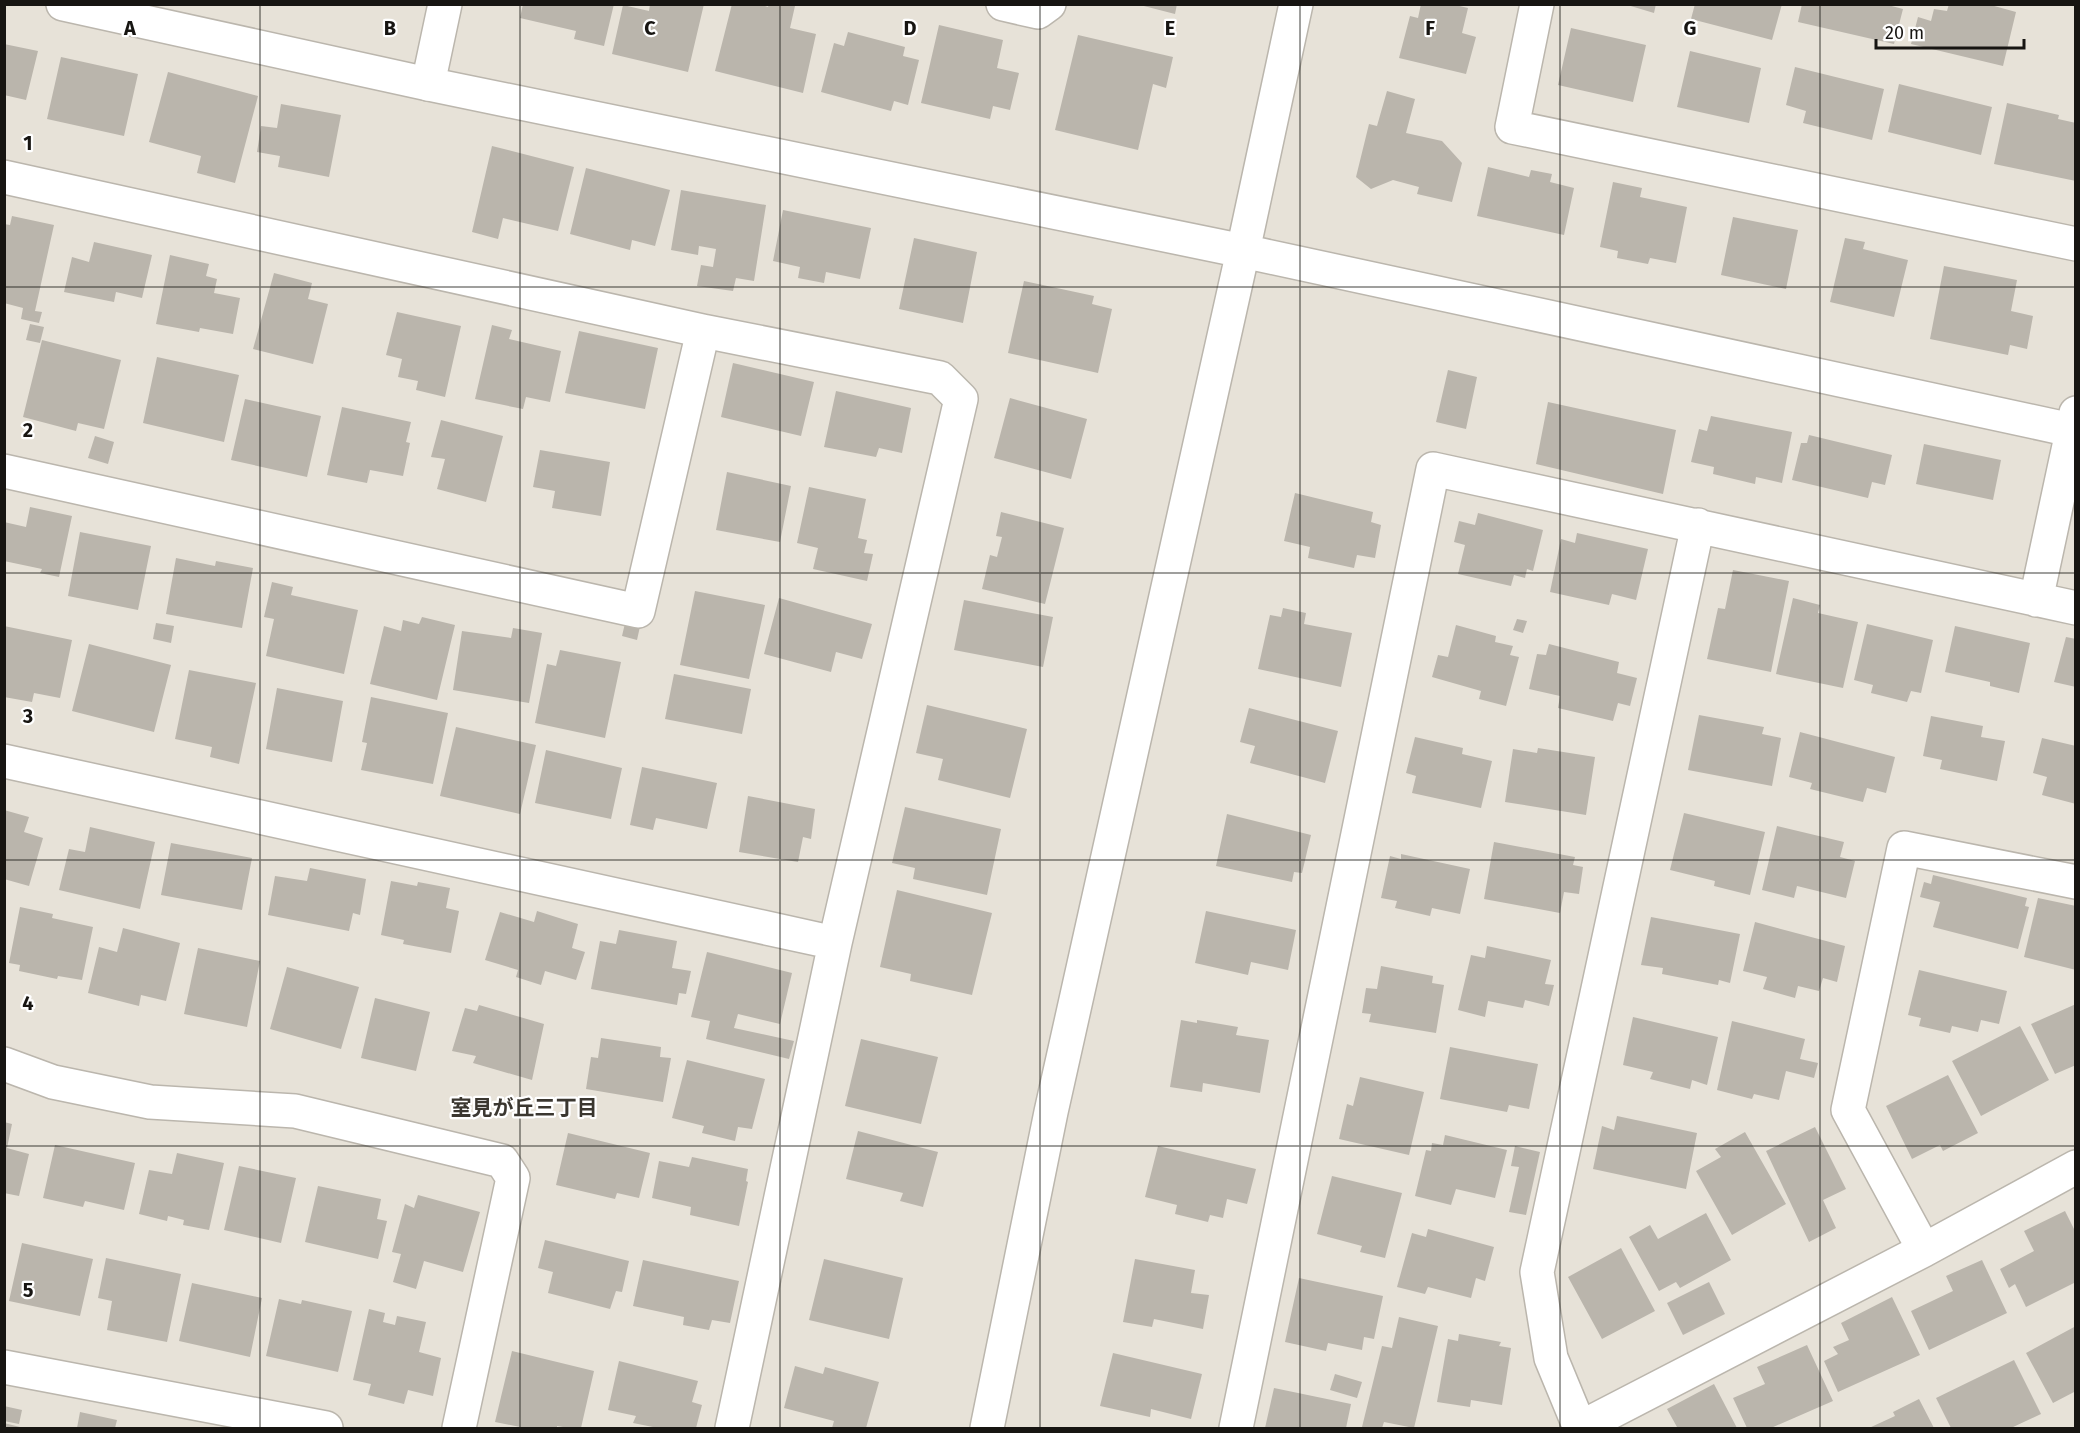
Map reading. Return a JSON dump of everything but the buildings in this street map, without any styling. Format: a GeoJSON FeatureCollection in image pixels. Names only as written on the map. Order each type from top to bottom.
{"type":"FeatureCollection","features":[{"type":"Feature","properties":{"kind":"street"},"geometry":{"type":"LineString","coordinates":[[63,4],[428,84],[2074,424],[2036,600]]}},
{"type":"Feature","properties":{"kind":"street"},"geometry":{"type":"LineString","coordinates":[[428,84],[445,4]]}},
{"type":"Feature","properties":{"kind":"street"},"geometry":{"type":"LineString","coordinates":[[1003,4],[1038,12],[1049,4]]}},
{"type":"Feature","properties":{"kind":"street"},"geometry":{"type":"LineString","coordinates":[[987,1428],[1051,1112],[1296,4]]}},
{"type":"Feature","properties":{"kind":"street"},"geometry":{"type":"LineString","coordinates":[[1537,4],[1512,127],[2076,244]]}},
{"type":"Feature","properties":{"kind":"street"},"geometry":{"type":"LineString","coordinates":[[4,177],[703,331],[940,378],[961,399],[835,943],[732,1428]]}},
{"type":"Feature","properties":{"kind":"street"},"geometry":{"type":"LineString","coordinates":[[4,471],[638,611],[703,331]]}},
{"type":"Feature","properties":{"kind":"street"},"geometry":{"type":"LineString","coordinates":[[1236,1428],[1433,469],[2076,608]]}},
{"type":"Feature","properties":{"kind":"street"},"geometry":{"type":"LineString","coordinates":[[1698,525],[1537,1272],[1551,1358],[1580,1428],[1924,1250],[2076,1167]]}},
{"type":"Feature","properties":{"kind":"street"},"geometry":{"type":"LineString","coordinates":[[4,761],[835,943]]}},
{"type":"Feature","properties":{"kind":"street"},"geometry":{"type":"LineString","coordinates":[[1924,1250],[1848,1110],[1904,848],[2076,882]]}},
{"type":"Feature","properties":{"kind":"street"},"geometry":{"type":"LineString","coordinates":[[4,1064],[52,1082],[150,1102],[296,1111],[502,1161],[513,1178],[459,1428]]}},
{"type":"Feature","properties":{"kind":"street"},"geometry":{"type":"LineString","coordinates":[[4,1367],[326,1428]]}},
{"type":"Feature","properties":{"kind":"district","name":"室見が丘三丁目"},"geometry":{"type":"Point","coordinates":[524,1108]}}]}
